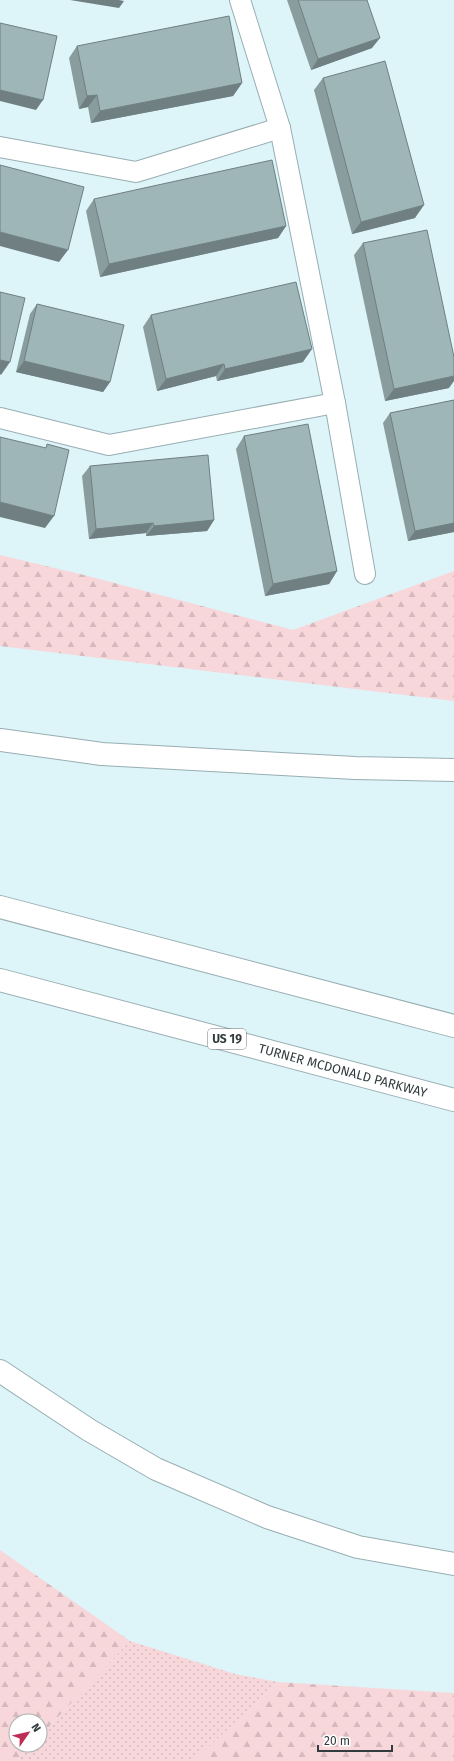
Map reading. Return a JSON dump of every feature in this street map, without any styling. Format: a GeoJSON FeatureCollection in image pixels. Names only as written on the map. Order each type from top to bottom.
{"type":"FeatureCollection","features":[{"type":"Feature","properties":{"kind":"highway"},"geometry":{"type":"LineString","coordinates":[[0,740],[102,754],[356,768],[454,770]]}},
{"type":"Feature","properties":{"kind":"highway"},"geometry":{"type":"LineString","coordinates":[[0,907],[454,1026]]}},
{"type":"Feature","properties":{"kind":"highway","name":"TURNER MCDONALD PARKWAY"},"geometry":{"type":"LineString","coordinates":[[0,980],[454,1100]]}},
{"type":"Feature","properties":{"kind":"highway"},"geometry":{"type":"LineString","coordinates":[[0,1371],[89,1430],[156,1468],[267,1517],[358,1547],[454,1564]]}},
{"type":"Feature","properties":{"kind":"street"},"geometry":{"type":"LineString","coordinates":[[240,0],[280,128],[335,403],[366,574]]}},
{"type":"Feature","properties":{"kind":"street"},"geometry":{"type":"LineString","coordinates":[[0,147],[136,172],[280,128]]}},
{"type":"Feature","properties":{"kind":"street"},"geometry":{"type":"LineString","coordinates":[[0,418],[109,445],[335,403]]}},
{"type":"Feature","properties":{"kind":"green space"},"geometry":{"type":"Polygon","coordinates":[[[0,555],[88,576],[293,630],[454,571],[454,701],[0,646],[0,555]]]}},
{"type":"Feature","properties":{"kind":"green space"},"geometry":{"type":"Polygon","coordinates":[[[0,1550],[130,1641],[48,1728],[48,1713],[8,1713],[8,1753],[24,1753],[17,1761],[0,1761],[0,1550]]]}},
{"type":"Feature","properties":{"kind":"green space"},"geometry":{"type":"Polygon","coordinates":[[[130,1641],[235,1674],[278,1682],[194,1761],[17,1761],[24,1753],[48,1753],[48,1728],[130,1641]]]}},
{"type":"Feature","properties":{"kind":"green space"},"geometry":{"type":"Polygon","coordinates":[[[278,1682],[454,1693],[454,1761],[194,1761],[278,1682]]]}},
{"type":"Feature","properties":{"kind":"building"},"geometry":{"type":"Polygon","coordinates":[[[298,0],[367,0],[380,38],[318,59],[298,0]]]}},
{"type":"Feature","properties":{"kind":"building"},"geometry":{"type":"Polygon","coordinates":[[[229,16],[242,83],[100,111],[97,95],[87,96],[77,46],[229,16]]]}},
{"type":"Feature","properties":{"kind":"building"},"geometry":{"type":"Polygon","coordinates":[[[0,23],[57,36],[43,100],[0,90],[0,23]]]}},
{"type":"Feature","properties":{"kind":"building"},"geometry":{"type":"Polygon","coordinates":[[[385,61],[424,205],[361,222],[323,78],[385,61]]]}},
{"type":"Feature","properties":{"kind":"building"},"geometry":{"type":"Polygon","coordinates":[[[272,160],[286,226],[109,264],[94,199],[272,160]]]}},
{"type":"Feature","properties":{"kind":"building"},"geometry":{"type":"Polygon","coordinates":[[[0,165],[84,187],[68,250],[0,232],[0,165]]]}},
{"type":"Feature","properties":{"kind":"building"},"geometry":{"type":"Polygon","coordinates":[[[427,230],[454,357],[454,376],[394,389],[363,243],[427,230]]]}},
{"type":"Feature","properties":{"kind":"building"},"geometry":{"type":"Polygon","coordinates":[[[296,282],[312,349],[225,369],[224,364],[166,379],[151,315],[296,282]]]}},
{"type":"Feature","properties":{"kind":"building"},"geometry":{"type":"Polygon","coordinates":[[[0,292],[25,298],[10,362],[0,360],[0,292]]]}},
{"type":"Feature","properties":{"kind":"building"},"geometry":{"type":"Polygon","coordinates":[[[37,304],[124,325],[110,382],[24,361],[37,304]]]}},
{"type":"Feature","properties":{"kind":"building"},"geometry":{"type":"Polygon","coordinates":[[[454,400],[454,523],[415,531],[390,413],[454,400]]]}},
{"type":"Feature","properties":{"kind":"building"},"geometry":{"type":"Polygon","coordinates":[[[308,424],[337,571],[273,584],[244,436],[308,424]]]}},
{"type":"Feature","properties":{"kind":"building"},"geometry":{"type":"Polygon","coordinates":[[[0,437],[46,448],[47,444],[69,450],[54,516],[0,502],[0,437]]]}},
{"type":"Feature","properties":{"kind":"building"},"geometry":{"type":"Polygon","coordinates":[[[208,455],[214,520],[154,526],[153,523],[96,529],[90,466],[208,455]]]}}]}
